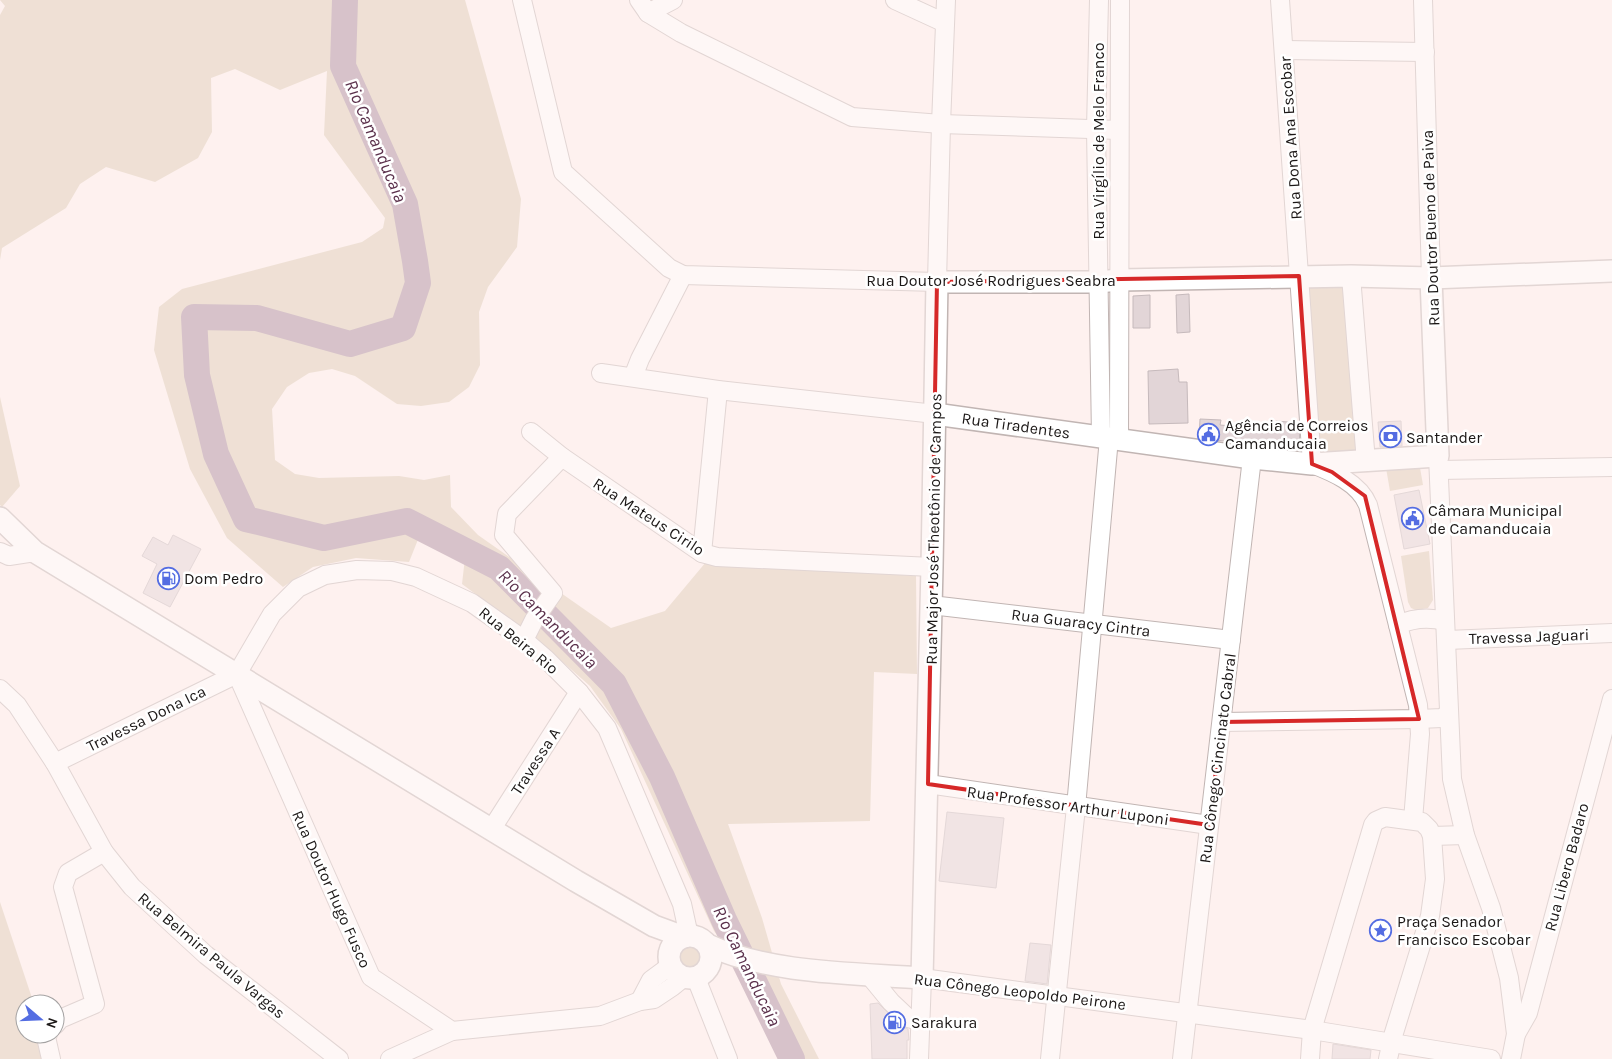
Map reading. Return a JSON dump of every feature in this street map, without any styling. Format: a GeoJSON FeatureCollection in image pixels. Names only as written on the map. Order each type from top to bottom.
{"type":"FeatureCollection","features":[{"type":"Feature","properties":{"kind":"main road","name":"Rua Doutor José Rodrigues Seabra"},"geometry":{"type":"LineString","coordinates":[[937,282],[1098,282],[1299,276],[1431,278],[1612,271]]}},
{"type":"Feature","properties":{"kind":"main road","name":"Rua Doutor Bueno de Paiva"},"geometry":{"type":"LineString","coordinates":[[1431,278],[1439,463]]}},
{"type":"Feature","properties":{"kind":"main road","name":"Rua Major José Theotônio de Campos"},"geometry":{"type":"LineString","coordinates":[[922,978],[928,784],[937,282]]}},
{"type":"Feature","properties":{"kind":"main road","name":"Rua Tiradentes"},"geometry":{"type":"LineString","coordinates":[[935,414],[1252,458],[1312,464],[1366,462],[1439,463]]}},
{"type":"Feature","properties":{"kind":"main road"},"geometry":{"type":"LineString","coordinates":[[0,518],[35,552],[491,830],[654,926],[689,957]]}},
{"type":"Feature","properties":{"kind":"main road","name":"Rua Cônego Leopoldo Peirone"},"geometry":{"type":"LineString","coordinates":[[689,957],[728,954],[785,967],[922,978]]}},
{"type":"Feature","properties":{"kind":"street"},"geometry":{"type":"LineString","coordinates":[[522,0],[563,172],[669,268],[683,275],[640,359],[633,377]]}},
{"type":"Feature","properties":{"kind":"street"},"geometry":{"type":"LineString","coordinates":[[643,6],[673,0]]}},
{"type":"Feature","properties":{"kind":"street"},"geometry":{"type":"LineString","coordinates":[[895,0],[945,23]]}},
{"type":"Feature","properties":{"kind":"street","name":"Rua Major José Theotônio de Campos"},"geometry":{"type":"LineString","coordinates":[[937,282],[946,0]]}},
{"type":"Feature","properties":{"kind":"street","name":"Rua Virgílio de Melo Franco"},"geometry":{"type":"LineString","coordinates":[[1099,0],[1096,129],[1098,282],[1110,438]]}},
{"type":"Feature","properties":{"kind":"street","name":"Rua Virgílio de Melo Franco"},"geometry":{"type":"LineString","coordinates":[[1110,438],[1120,280],[1120,0]]}},
{"type":"Feature","properties":{"kind":"street","name":"Rua Dona Ana Escobar"},"geometry":{"type":"LineString","coordinates":[[1280,0],[1312,464]]}},
{"type":"Feature","properties":{"kind":"street","name":"Rua Doutor Bueno de Paiva"},"geometry":{"type":"LineString","coordinates":[[1423,0],[1426,52],[1431,278]]}},
{"type":"Feature","properties":{"kind":"street"},"geometry":{"type":"LineString","coordinates":[[643,6],[681,33],[852,117],[941,124],[1119,130]]}},
{"type":"Feature","properties":{"kind":"street"},"geometry":{"type":"LineString","coordinates":[[1284,50],[1426,52]]}},
{"type":"Feature","properties":{"kind":"street","name":"Rua Doutor José Rodrigues Seabra"},"geometry":{"type":"LineString","coordinates":[[683,275],[937,282]]}},
{"type":"Feature","properties":{"kind":"street"},"geometry":{"type":"LineString","coordinates":[[1351,276],[1366,462]]}},
{"type":"Feature","properties":{"kind":"street","name":"Rua Tiradentes"},"geometry":{"type":"LineString","coordinates":[[601,373],[718,390],[935,414]]}},
{"type":"Feature","properties":{"kind":"street"},"geometry":{"type":"LineString","coordinates":[[702,553],[718,390]]}},
{"type":"Feature","properties":{"kind":"street","name":"Rua Mateus Cirilo"},"geometry":{"type":"LineString","coordinates":[[531,432],[562,457],[702,553],[717,557],[932,567]]}},
{"type":"Feature","properties":{"kind":"street"},"geometry":{"type":"LineString","coordinates":[[1050,1059],[1076,807],[1110,438]]}},
{"type":"Feature","properties":{"kind":"street"},"geometry":{"type":"LineString","coordinates":[[524,640],[534,620],[553,593],[504,535],[507,514],[562,457]]}},
{"type":"Feature","properties":{"kind":"street","name":"Rua Cônego Cincinato Cabral"},"geometry":{"type":"LineString","coordinates":[[1182,1059],[1252,458]]}},
{"type":"Feature","properties":{"kind":"street"},"geometry":{"type":"LineString","coordinates":[[1511,1059],[1516,1034],[1510,978],[1491,908],[1465,835],[1452,778],[1439,463],[1612,467]]}},
{"type":"Feature","properties":{"kind":"street"},"geometry":{"type":"LineString","coordinates":[[1312,464],[1332,472],[1360,489],[1368,505],[1418,705],[1420,734],[1413,820]]}},
{"type":"Feature","properties":{"kind":"street"},"geometry":{"type":"LineString","coordinates":[[0,552],[9,556],[35,552]]}},
{"type":"Feature","properties":{"kind":"street","name":"Rua Beira Rio"},"geometry":{"type":"LineString","coordinates":[[237,674],[272,614],[298,588],[325,576],[357,570],[392,571],[416,577],[472,603],[524,640],[579,692],[607,728],[682,904],[689,957],[728,1059]]}},
{"type":"Feature","properties":{"kind":"street","name":"Rua Guaracy Cintra"},"geometry":{"type":"LineString","coordinates":[[931,605],[1231,640]]}},
{"type":"Feature","properties":{"kind":"street"},"geometry":{"type":"LineString","coordinates":[[1398,625],[1409,620],[1434,618],[1445,621]]}},
{"type":"Feature","properties":{"kind":"street","name":"Travessa Jaguari"},"geometry":{"type":"LineString","coordinates":[[1446,640],[1612,633]]}},
{"type":"Feature","properties":{"kind":"street","name":"Travessa Dona Ica"},"geometry":{"type":"LineString","coordinates":[[55,763],[237,674]]}},
{"type":"Feature","properties":{"kind":"street","name":"Rua Doutor Hugo Fusco"},"geometry":{"type":"LineString","coordinates":[[237,674],[371,977],[452,1031]]}},
{"type":"Feature","properties":{"kind":"street","name":"Rua Belmira Paula Vargas"},"geometry":{"type":"LineString","coordinates":[[0,689],[17,706],[55,763],[104,852],[132,887],[206,955],[338,1059]]}},
{"type":"Feature","properties":{"kind":"street","name":"Travessa A"},"geometry":{"type":"LineString","coordinates":[[491,830],[579,692]]}},
{"type":"Feature","properties":{"kind":"street","name":"Rua Libero Badaro"},"geometry":{"type":"LineString","coordinates":[[1516,1034],[1528,1012],[1612,699]]}},
{"type":"Feature","properties":{"kind":"street"},"geometry":{"type":"LineString","coordinates":[[1222,722],[1419,720],[1442,718],[1449,713]]}},
{"type":"Feature","properties":{"kind":"street","name":"Rua Professor Arthur Luponi"},"geometry":{"type":"LineString","coordinates":[[928,784],[1209,825]]}},
{"type":"Feature","properties":{"kind":"street"},"geometry":{"type":"LineString","coordinates":[[1310,1059],[1312,1030],[1374,826],[1376,820],[1385,817],[1422,822],[1429,828],[1432,836],[1435,879],[1430,916],[1390,1051]]}},
{"type":"Feature","properties":{"kind":"street"},"geometry":{"type":"LineString","coordinates":[[1432,836],[1465,835]]}},
{"type":"Feature","properties":{"kind":"street"},"geometry":{"type":"LineString","coordinates":[[65,1017],[95,1004],[63,887],[68,873],[104,852]]}},
{"type":"Feature","properties":{"kind":"street"},"geometry":{"type":"LineString","coordinates":[[390,1059],[452,1031],[600,1016],[640,1001],[651,980],[689,957]]}},
{"type":"Feature","properties":{"kind":"street"},"geometry":{"type":"LineString","coordinates":[[868,974],[890,1002],[908,1018],[920,1021]]}},
{"type":"Feature","properties":{"kind":"street","name":"Rua Major José Theotônio de Campos"},"geometry":{"type":"LineString","coordinates":[[919,1059],[922,978]]}},
{"type":"Feature","properties":{"kind":"street","name":"Rua Cônego Leopoldo Peirone"},"geometry":{"type":"LineString","coordinates":[[922,978],[1312,1030],[1390,1051],[1491,1059]]}},
{"type":"Feature","properties":{"kind":"street"},"geometry":{"type":"LineString","coordinates":[[48,1044],[51,1059]]}},
{"type":"Feature","properties":{"kind":"highlighted area"},"geometry":{"type":"Polygon","coordinates":[[[1299,276],[1312,464],[1332,472],[1365,496],[1419,719],[1222,722],[1209,825],[928,784],[937,282],[1299,276]]]}},
{"type":"Feature","properties":{"kind":"shaded area"},"geometry":{"type":"Polygon","coordinates":[[[0,0],[465,0],[521,199],[517,247],[488,287],[479,312],[480,365],[469,387],[449,402],[421,406],[397,404],[355,376],[332,369],[309,373],[287,387],[272,409],[275,460],[295,474],[319,478],[399,476],[424,480],[450,475],[451,507],[478,535],[611,628],[665,611],[706,562],[916,576],[917,674],[874,672],[870,821],[728,824],[762,918],[781,984],[819,1059],[784,1059],[751,984],[714,931],[621,729],[590,686],[540,642],[462,584],[465,558],[419,537],[409,562],[356,558],[313,567],[283,587],[227,538],[190,469],[154,350],[159,307],[182,289],[362,242],[383,228],[385,218],[324,135],[327,71],[280,90],[235,69],[211,78],[212,132],[198,158],[155,182],[106,167],[80,184],[66,208],[2,248],[0,260],[0,15],[5,6],[0,0]]]}},
{"type":"Feature","properties":{"kind":"shaded area"},"geometry":{"type":"Polygon","coordinates":[[[1348,278],[1363,459],[1314,461],[1305,280],[1348,278]]]}},
{"type":"Feature","properties":{"kind":"shaded area"},"geometry":{"type":"Polygon","coordinates":[[[0,397],[20,486],[2,507],[0,505],[0,397]]]}},
{"type":"Feature","properties":{"kind":"shaded area"},"geometry":{"type":"Polygon","coordinates":[[[1419,462],[1423,485],[1390,491],[1386,468],[1419,462]]]}},
{"type":"Feature","properties":{"kind":"shaded area"},"geometry":{"type":"Polygon","coordinates":[[[1429,551],[1433,600],[1428,608],[1416,610],[1411,608],[1408,602],[1401,556],[1429,551]]]}},
{"type":"Feature","properties":{"kind":"shaded area"},"geometry":{"type":"Polygon","coordinates":[[[0,902],[31,994],[15,994],[15,1044],[43,1044],[45,1059],[0,1059],[0,902]]]}},
{"type":"Feature","properties":{"kind":"shaded area"},"geometry":{"type":"Polygon","coordinates":[[[691,939],[698,940],[704,944],[708,950],[708,964],[704,970],[698,974],[691,975],[684,974],[678,970],[674,964],[673,957],[674,950],[678,944],[684,940],[691,939]]]}},
{"type":"Feature","properties":{"kind":"building"},"geometry":{"type":"Polygon","coordinates":[[[1189,294],[1190,332],[1177,333],[1176,295],[1189,294]]]}},
{"type":"Feature","properties":{"kind":"building"},"geometry":{"type":"Polygon","coordinates":[[[1150,295],[1150,328],[1133,328],[1133,296],[1150,295]]]}},
{"type":"Feature","properties":{"kind":"building"},"geometry":{"type":"Polygon","coordinates":[[[1178,369],[1179,382],[1187,382],[1188,423],[1149,424],[1148,371],[1178,369]]]}},
{"type":"Feature","properties":{"kind":"building"},"geometry":{"type":"Polygon","coordinates":[[[1200,419],[1221,420],[1220,425],[1276,430],[1276,421],[1299,423],[1300,450],[1199,438],[1200,419]]]}},
{"type":"Feature","properties":{"kind":"building","name":"Santander"},"geometry":{"type":"Polygon","coordinates":[[[1401,421],[1402,446],[1380,447],[1378,422],[1401,421]]]}},
{"type":"Feature","properties":{"kind":"building","name":"Câmara Municipal de Camanducaia"},"geometry":{"type":"Polygon","coordinates":[[[1419,490],[1430,544],[1404,549],[1394,495],[1419,490]]]}},
{"type":"Feature","properties":{"kind":"building","name":"Dom Pedro"},"geometry":{"type":"Polygon","coordinates":[[[173,535],[201,549],[170,607],[143,593],[157,564],[142,556],[153,537],[168,545],[173,535]]]}},
{"type":"Feature","properties":{"kind":"building"},"geometry":{"type":"Polygon","coordinates":[[[947,812],[1004,818],[996,888],[939,881],[947,812]]]}},
{"type":"Feature","properties":{"kind":"building"},"geometry":{"type":"Polygon","coordinates":[[[1030,943],[1051,945],[1047,984],[1025,981],[1030,943]]]}},
{"type":"Feature","properties":{"kind":"building"},"geometry":{"type":"Polygon","coordinates":[[[878,1003],[901,1026],[908,1029],[907,1059],[872,1059],[870,1004],[878,1003]]]}},
{"type":"Feature","properties":{"kind":"building"},"geometry":{"type":"Polygon","coordinates":[[[1333,1044],[1371,1050],[1370,1059],[1332,1059],[1333,1044]]]}},
{"type":"Feature","properties":{"kind":"waterway","name":"Rio Camanducaia"},"geometry":{"type":"LineString","coordinates":[[345,0],[343,66],[405,204],[418,283],[403,328],[350,344],[257,318],[194,317],[197,375],[216,454],[246,519],[324,538],[407,521],[499,568],[614,684],[662,777],[724,920],[792,1059]]}},
{"type":"Feature","properties":{"kind":"place","name":"Agência de Correios Camanducaia"},"geometry":{"type":"Point","coordinates":[1209,434]}},
{"type":"Feature","properties":{"kind":"place","name":"Santander"},"geometry":{"type":"Point","coordinates":[1390,437]}},
{"type":"Feature","properties":{"kind":"place","name":"Câmara Municipal de Camanducaia"},"geometry":{"type":"Point","coordinates":[1412,519]}},
{"type":"Feature","properties":{"kind":"place","name":"Dom Pedro"},"geometry":{"type":"Point","coordinates":[168,578]}},
{"type":"Feature","properties":{"kind":"place","name":"Praça Senador Francisco Escobar"},"geometry":{"type":"Point","coordinates":[1381,930]}},
{"type":"Feature","properties":{"kind":"place","name":"Sarakura"},"geometry":{"type":"Point","coordinates":[895,1022]}}]}
